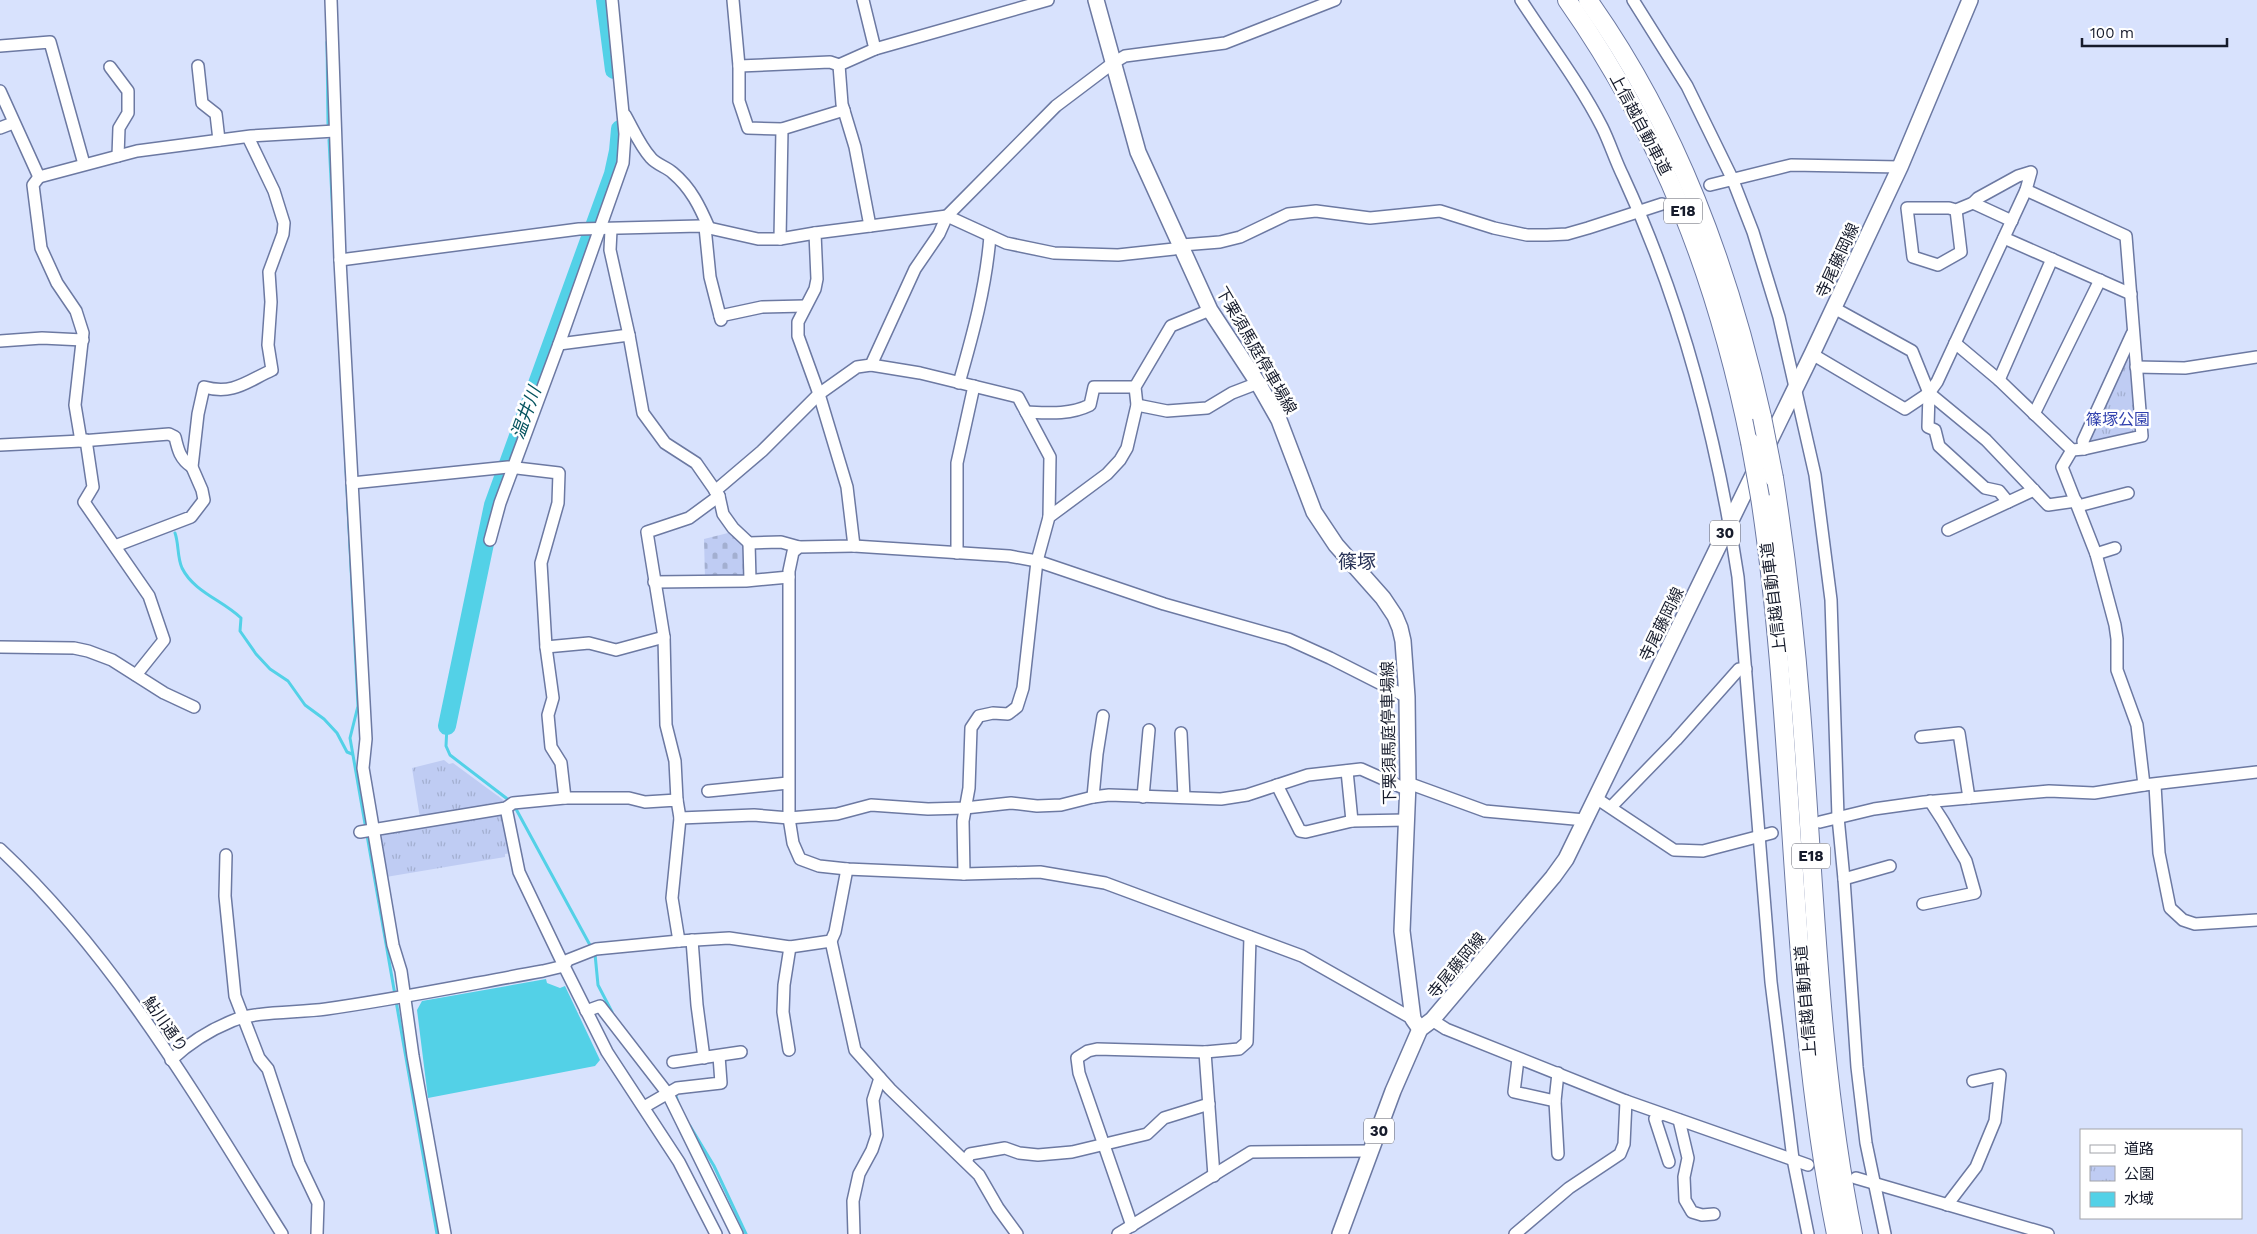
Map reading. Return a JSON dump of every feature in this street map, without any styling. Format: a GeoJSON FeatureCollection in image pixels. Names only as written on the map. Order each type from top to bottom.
{"type":"FeatureCollection","features":[{"type":"Feature","properties":{"kind":"highway","name":"上信越自動車道"},"geometry":{"type":"LineString","coordinates":[[1567,0],[1633,104],[1674,188],[1691,231],[1721,320],[1750,442],[1760,497],[1781,674],[1808,1038],[1821,1148],[1836,1234]]}},
{"type":"Feature","properties":{"kind":"highway","name":"上信越自動車道"},"geometry":{"type":"LineString","coordinates":[[1588,0],[1622,51],[1689,180],[1724,272],[1751,366],[1762,417],[1774,478],[1790,589],[1830,1090],[1853,1234]]}},
{"type":"Feature","properties":{"kind":"main road","name":"下栗須馬庭停車場線"},"geometry":{"type":"LineString","coordinates":[[1096,0],[1138,152],[1210,310],[1258,383],[1279,420],[1314,512],[1336,545],[1383,598],[1395,616],[1403,641],[1407,697],[1408,787],[1402,932],[1416,1024]]}},
{"type":"Feature","properties":{"kind":"main road","name":"寺尾藤岡線"},"geometry":{"type":"LineString","coordinates":[[1340,1234],[1416,1024],[1432,1020],[1553,877],[1566,859],[1834,308],[1900,167],[1970,0]]}},
{"type":"Feature","properties":{"kind":"street"},"geometry":{"type":"LineString","coordinates":[[331,0],[340,260],[366,740],[363,768],[366,831],[392,945],[401,971],[403,997],[413,1056],[446,1234]]}},
{"type":"Feature","properties":{"kind":"street"},"geometry":{"type":"LineString","coordinates":[[490,540],[500,503],[560,344],[623,163],[624,112],[612,0]]}},
{"type":"Feature","properties":{"kind":"street"},"geometry":{"type":"LineString","coordinates":[[733,0],[739,66],[739,101],[748,128],[782,129],[844,110]]}},
{"type":"Feature","properties":{"kind":"street"},"geometry":{"type":"LineString","coordinates":[[863,0],[875,49]]}},
{"type":"Feature","properties":{"kind":"street"},"geometry":{"type":"LineString","coordinates":[[739,66],[830,62],[839,65],[875,49],[1048,0]]}},
{"type":"Feature","properties":{"kind":"street"},"geometry":{"type":"LineString","coordinates":[[871,365],[915,269],[939,234],[947,216],[1056,106],[1125,56],[1225,43],[1335,0]]}},
{"type":"Feature","properties":{"kind":"street"},"geometry":{"type":"LineString","coordinates":[[1521,0],[1568,69],[1602,127],[1640,211],[1679,318],[1709,423],[1730,522],[1738,577],[1746,669],[1766,834],[1771,982],[1793,1159],[1808,1234]]}},
{"type":"Feature","properties":{"kind":"street"},"geometry":{"type":"LineString","coordinates":[[1633,0],[1687,86],[1732,178],[1779,317],[1815,476],[1831,600],[1838,817],[1857,1067],[1866,1143],[1885,1234]]}},
{"type":"Feature","properties":{"kind":"street"},"geometry":{"type":"LineString","coordinates":[[0,46],[50,42],[84,164]]}},
{"type":"Feature","properties":{"kind":"street"},"geometry":{"type":"LineString","coordinates":[[839,65],[844,110],[855,148],[870,226]]}},
{"type":"Feature","properties":{"kind":"street"},"geometry":{"type":"LineString","coordinates":[[198,66],[202,104],[216,114],[219,140]]}},
{"type":"Feature","properties":{"kind":"street"},"geometry":{"type":"LineString","coordinates":[[110,67],[128,91],[128,113],[119,128],[118,156]]}},
{"type":"Feature","properties":{"kind":"street"},"geometry":{"type":"LineString","coordinates":[[0,91],[13,124],[39,177]]}},
{"type":"Feature","properties":{"kind":"street"},"geometry":{"type":"LineString","coordinates":[[624,112],[645,150],[653,160],[672,172],[686,185],[698,203],[707,227],[710,277],[720,318],[762,307],[805,306]]}},
{"type":"Feature","properties":{"kind":"street"},"geometry":{"type":"LineString","coordinates":[[0,128],[13,124]]}},
{"type":"Feature","properties":{"kind":"street"},"geometry":{"type":"LineString","coordinates":[[780,239],[782,129]]}},
{"type":"Feature","properties":{"kind":"street"},"geometry":{"type":"LineString","coordinates":[[136,675],[164,640],[149,596],[84,502],[93,487],[75,405],[83,333],[76,311],[57,283],[41,248],[32,185],[39,177],[118,156],[219,140],[335,131]]}},
{"type":"Feature","properties":{"kind":"street"},"geometry":{"type":"LineString","coordinates":[[192,467],[198,414],[204,387],[219,391],[229,390],[272,370],[268,345],[269,272],[283,234],[284,223],[274,191],[248,137]]}},
{"type":"Feature","properties":{"kind":"street"},"geometry":{"type":"LineString","coordinates":[[1710,185],[1732,178],[1750,176],[1791,165],[1900,167]]}},
{"type":"Feature","properties":{"kind":"street"},"geometry":{"type":"LineString","coordinates":[[1812,354],[1905,408],[1929,392],[1937,382],[2012,221],[2026,190],[2031,172],[2018,176],[1972,203],[1956,210],[1949,208],[1907,208],[1912,257],[1938,265],[1961,252],[1956,210]]}},
{"type":"Feature","properties":{"kind":"street"},"geometry":{"type":"LineString","coordinates":[[1955,343],[1998,380],[2072,450],[2142,436],[2126,236],[2026,190]]}},
{"type":"Feature","properties":{"kind":"street"},"geometry":{"type":"LineString","coordinates":[[1972,203],[2012,221]]}},
{"type":"Feature","properties":{"kind":"street"},"geometry":{"type":"LineString","coordinates":[[340,260],[599,229],[707,227],[758,239],[780,239],[947,216],[1006,243],[1054,253],[1118,255],[1174,250],[1182,245],[1220,242],[1240,238],[1288,214],[1316,211],[1370,218],[1440,211],[1494,228],[1527,235],[1547,235],[1566,234],[1662,204]]}},
{"type":"Feature","properties":{"kind":"street"},"geometry":{"type":"LineString","coordinates":[[599,229],[610,250],[629,335],[643,414],[664,443],[696,463],[717,494],[723,514],[732,528],[748,544],[750,580]]}},
{"type":"Feature","properties":{"kind":"street"},"geometry":{"type":"LineString","coordinates":[[815,233],[817,279],[815,289],[798,322],[798,336],[819,394],[847,487],[854,546]]}},
{"type":"Feature","properties":{"kind":"street"},"geometry":{"type":"LineString","coordinates":[[958,383],[981,306],[988,272],[990,236]]}},
{"type":"Feature","properties":{"kind":"street"},"geometry":{"type":"LineString","coordinates":[[2004,238],[2131,294]]}},
{"type":"Feature","properties":{"kind":"street"},"geometry":{"type":"LineString","coordinates":[[1998,380],[2052,259]]}},
{"type":"Feature","properties":{"kind":"street"},"geometry":{"type":"LineString","coordinates":[[2034,414],[2100,280]]}},
{"type":"Feature","properties":{"kind":"street"},"geometry":{"type":"LineString","coordinates":[[1834,308],[1912,351],[1929,392],[1928,427],[1935,430],[1939,446],[1985,488],[1999,491],[2008,502]]}},
{"type":"Feature","properties":{"kind":"street"},"geometry":{"type":"LineString","coordinates":[[1049,517],[1107,474],[1120,460],[1126,448],[1137,405],[1135,387],[1171,326],[1210,310]]}},
{"type":"Feature","properties":{"kind":"street"},"geometry":{"type":"LineString","coordinates":[[2084,449],[2084,441],[2134,331]]}},
{"type":"Feature","properties":{"kind":"street"},"geometry":{"type":"LineString","coordinates":[[560,344],[629,335]]}},
{"type":"Feature","properties":{"kind":"street"},"geometry":{"type":"LineString","coordinates":[[0,341],[42,338],[83,340]]}},
{"type":"Feature","properties":{"kind":"street"},"geometry":{"type":"LineString","coordinates":[[2136,367],[2184,368],[2257,357]]}},
{"type":"Feature","properties":{"kind":"street"},"geometry":{"type":"LineString","coordinates":[[679,941],[672,898],[680,818],[675,761],[666,724],[664,637],[654,582],[648,532],[689,518],[717,494],[819,394],[857,367],[871,365],[920,373],[1018,397],[1050,457],[1052,470],[1049,517],[1037,560],[1023,688],[1017,707],[1008,714],[992,713],[980,716],[971,728],[969,788],[965,808],[964,874]]}},
{"type":"Feature","properties":{"kind":"street"},"geometry":{"type":"LineString","coordinates":[[1137,405],[1167,411],[1207,408],[1232,393],[1258,383]]}},
{"type":"Feature","properties":{"kind":"street"},"geometry":{"type":"LineString","coordinates":[[957,553],[957,463],[974,386]]}},
{"type":"Feature","properties":{"kind":"street"},"geometry":{"type":"LineString","coordinates":[[1026,412],[1060,412],[1081,409],[1090,405],[1094,388],[1135,387]]}},
{"type":"Feature","properties":{"kind":"street"},"geometry":{"type":"LineString","coordinates":[[1929,392],[1986,440],[2048,505],[2077,503],[2128,493]]}},
{"type":"Feature","properties":{"kind":"street"},"geometry":{"type":"LineString","coordinates":[[0,445],[169,434],[175,436],[179,453],[184,461],[192,467],[202,490],[204,500],[191,517],[115,546]]}},
{"type":"Feature","properties":{"kind":"street"},"geometry":{"type":"LineString","coordinates":[[2072,450],[2062,467],[2096,554],[2115,625],[2117,670],[2137,725],[2170,908],[2183,920],[2195,924],[2257,920]]}},
{"type":"Feature","properties":{"kind":"street"},"geometry":{"type":"LineString","coordinates":[[352,483],[514,467],[559,473],[558,503],[541,563],[546,647],[553,698],[548,715],[550,747],[561,763],[565,798]]}},
{"type":"Feature","properties":{"kind":"street"},"geometry":{"type":"LineString","coordinates":[[1948,530],[2034,490]]}},
{"type":"Feature","properties":{"kind":"street"},"geometry":{"type":"LineString","coordinates":[[748,544],[781,542],[798,547],[806,545],[854,546],[1008,556],[1037,560],[1164,604],[1288,639],[1407,697]]}},
{"type":"Feature","properties":{"kind":"street"},"geometry":{"type":"LineString","coordinates":[[798,547],[793,552],[789,578],[788,818],[793,843],[800,859],[819,866],[847,869],[964,874],[1040,872],[1105,883],[1302,956],[1416,1024]]}},
{"type":"Feature","properties":{"kind":"street"},"geometry":{"type":"LineString","coordinates":[[2096,554],[2116,548]]}},
{"type":"Feature","properties":{"kind":"street"},"geometry":{"type":"LineString","coordinates":[[654,582],[746,582],[750,580],[789,578]]}},
{"type":"Feature","properties":{"kind":"street"},"geometry":{"type":"LineString","coordinates":[[546,647],[589,643],[616,650],[664,637]]}},
{"type":"Feature","properties":{"kind":"street"},"geometry":{"type":"LineString","coordinates":[[0,647],[74,648],[112,660],[164,693],[194,707]]}},
{"type":"Feature","properties":{"kind":"street"},"geometry":{"type":"LineString","coordinates":[[1611,807],[1676,740],[1739,670],[1746,669]]}},
{"type":"Feature","properties":{"kind":"street"},"geometry":{"type":"LineString","coordinates":[[1093,797],[1103,716]]}},
{"type":"Feature","properties":{"kind":"street"},"geometry":{"type":"LineString","coordinates":[[1144,797],[1148,730]]}},
{"type":"Feature","properties":{"kind":"street"},"geometry":{"type":"LineString","coordinates":[[1181,733],[1184,797]]}},
{"type":"Feature","properties":{"kind":"street"},"geometry":{"type":"LineString","coordinates":[[1922,737],[1959,733],[1969,798]]}},
{"type":"Feature","properties":{"kind":"street"},"geometry":{"type":"LineString","coordinates":[[680,818],[754,814],[788,818],[837,814],[871,805],[928,809],[965,808],[1011,803],[1037,806],[1061,805],[1093,797],[1221,799],[1247,794],[1308,776],[1361,769],[1408,787],[1485,811],[1585,820]]}},
{"type":"Feature","properties":{"kind":"street"},"geometry":{"type":"LineString","coordinates":[[1347,771],[1352,821]]}},
{"type":"Feature","properties":{"kind":"street"},"geometry":{"type":"LineString","coordinates":[[1820,822],[1874,809],[1930,802],[2049,791],[2094,793],[2257,772]]}},
{"type":"Feature","properties":{"kind":"street"},"geometry":{"type":"LineString","coordinates":[[708,791],[788,784]]}},
{"type":"Feature","properties":{"kind":"street"},"geometry":{"type":"LineString","coordinates":[[1277,785],[1300,831],[1306,832],[1352,821],[1406,820]]}},
{"type":"Feature","properties":{"kind":"street"},"geometry":{"type":"LineString","coordinates":[[366,831],[506,808],[513,803],[565,798],[629,798],[645,802],[677,800]]}},
{"type":"Feature","properties":{"kind":"street"},"geometry":{"type":"LineString","coordinates":[[1596,798],[1674,850],[1704,850],[1766,834]]}},
{"type":"Feature","properties":{"kind":"street"},"geometry":{"type":"LineString","coordinates":[[1923,904],[1975,893],[1966,861],[1930,802]]}},
{"type":"Feature","properties":{"kind":"street"},"geometry":{"type":"LineString","coordinates":[[506,808],[519,872],[586,1011],[607,1052],[679,1162],[716,1234]]}},
{"type":"Feature","properties":{"kind":"street","name":"鮎川通り"},"geometry":{"type":"LineString","coordinates":[[0,849],[31,878],[78,932],[134,1006],[171,1060],[282,1234]]}},
{"type":"Feature","properties":{"kind":"street"},"geometry":{"type":"LineString","coordinates":[[226,855],[225,896],[235,996],[259,1058],[268,1069],[294,1150],[318,1203],[317,1234]]}},
{"type":"Feature","properties":{"kind":"street"},"geometry":{"type":"LineString","coordinates":[[1844,878],[1890,866]]}},
{"type":"Feature","properties":{"kind":"street"},"geometry":{"type":"LineString","coordinates":[[847,869],[836,932],[831,941],[854,1050],[979,1175],[998,1208],[1017,1234]]}},
{"type":"Feature","properties":{"kind":"street"},"geometry":{"type":"LineString","coordinates":[[1132,1226],[1079,1073],[1077,1058],[1088,1051],[1097,1049],[1206,1052],[1240,1049],[1247,1042],[1250,937]]}},
{"type":"Feature","properties":{"kind":"street"},"geometry":{"type":"LineString","coordinates":[[171,1060],[186,1046],[231,1021],[242,1018],[305,1012],[384,1001],[564,966],[568,960],[596,949],[729,938],[790,947],[831,941]]}},
{"type":"Feature","properties":{"kind":"street"},"geometry":{"type":"LineString","coordinates":[[692,940],[697,1005],[704,1058]]}},
{"type":"Feature","properties":{"kind":"street"},"geometry":{"type":"LineString","coordinates":[[789,1050],[783,1012],[784,985],[790,947]]}},
{"type":"Feature","properties":{"kind":"street"},"geometry":{"type":"LineString","coordinates":[[586,1011],[600,1006],[668,1094],[737,1234]]}},
{"type":"Feature","properties":{"kind":"street"},"geometry":{"type":"LineString","coordinates":[[1432,1020],[1446,1030],[1626,1101],[1808,1165]]}},
{"type":"Feature","properties":{"kind":"street"},"geometry":{"type":"LineString","coordinates":[[673,1062],[741,1052]]}},
{"type":"Feature","properties":{"kind":"street"},"geometry":{"type":"LineString","coordinates":[[1206,1052],[1214,1176]]}},
{"type":"Feature","properties":{"kind":"street"},"geometry":{"type":"LineString","coordinates":[[644,1107],[677,1088],[721,1083],[718,1056]]}},
{"type":"Feature","properties":{"kind":"street"},"geometry":{"type":"LineString","coordinates":[[1518,1059],[1514,1092],[1555,1101]]}},
{"type":"Feature","properties":{"kind":"street"},"geometry":{"type":"LineString","coordinates":[[1558,1073],[1555,1101],[1558,1154]]}},
{"type":"Feature","properties":{"kind":"street"},"geometry":{"type":"LineString","coordinates":[[1947,1205],[1976,1167],[1996,1122],[2000,1076],[1973,1081]]}},
{"type":"Feature","properties":{"kind":"street"},"geometry":{"type":"LineString","coordinates":[[854,1234],[853,1201],[859,1174],[872,1150],[877,1135],[874,1100],[880,1078]]}},
{"type":"Feature","properties":{"kind":"street"},"geometry":{"type":"LineString","coordinates":[[1515,1234],[1569,1188],[1620,1154],[1624,1144],[1626,1101]]}},
{"type":"Feature","properties":{"kind":"street"},"geometry":{"type":"LineString","coordinates":[[966,1161],[970,1154],[1005,1148],[1018,1153],[1038,1156],[1072,1152],[1128,1140],[1147,1134],[1164,1118],[1209,1104]]}},
{"type":"Feature","properties":{"kind":"street"},"geometry":{"type":"LineString","coordinates":[[1662,1114],[1656,1119],[1669,1162]]}},
{"type":"Feature","properties":{"kind":"street"},"geometry":{"type":"LineString","coordinates":[[1679,1120],[1688,1158],[1684,1176],[1685,1200],[1692,1212],[1702,1215],[1714,1214]]}},
{"type":"Feature","properties":{"kind":"street"},"geometry":{"type":"LineString","coordinates":[[1118,1234],[1251,1152],[1371,1151]]}},
{"type":"Feature","properties":{"kind":"street"},"geometry":{"type":"LineString","coordinates":[[1856,1178],[2048,1234]]}},
{"type":"Feature","properties":{"kind":"green space","name":"篠塚公園"},"geometry":{"type":"Polygon","coordinates":[[[2126,359],[2131,362],[2135,427],[2132,433],[2094,443],[2089,441],[2126,359]]]}},
{"type":"Feature","properties":{"kind":"green space"},"geometry":{"type":"Polygon","coordinates":[[[732,532],[745,543],[747,577],[705,579],[704,539],[732,532]]]}},
{"type":"Feature","properties":{"kind":"green space"},"geometry":{"type":"Polygon","coordinates":[[[444,760],[449,764],[453,763],[506,802],[420,818],[412,768],[444,760]]]}},
{"type":"Feature","properties":{"kind":"green space"},"geometry":{"type":"Polygon","coordinates":[[[498,813],[505,817],[511,853],[505,854],[505,857],[386,877],[380,840],[384,833],[498,813]]]}},
{"type":"Feature","properties":{"kind":"water"},"geometry":{"type":"Polygon","coordinates":[[[546,979],[547,983],[560,988],[565,986],[600,1060],[595,1066],[428,1098],[417,1010],[422,1001],[546,979]]]}},
{"type":"Feature","properties":{"kind":"waterway","name":"温井川"},"geometry":{"type":"LineString","coordinates":[[605,0],[614,70]]}},
{"type":"Feature","properties":{"kind":"waterway"},"geometry":{"type":"LineString","coordinates":[[327,42],[328,124]]}},
{"type":"Feature","properties":{"kind":"waterway","name":"温井川"},"geometry":{"type":"LineString","coordinates":[[447,726],[493,505],[613,174],[620,129]]}},
{"type":"Feature","properties":{"kind":"waterway"},"geometry":{"type":"LineString","coordinates":[[329,140],[334,237]]}},
{"type":"Feature","properties":{"kind":"waterway"},"geometry":{"type":"LineString","coordinates":[[345,448],[358,706],[350,738],[395,995]]}},
{"type":"Feature","properties":{"kind":"waterway"},"geometry":{"type":"LineString","coordinates":[[175,533],[180,564],[187,576],[201,590],[241,618],[240,631],[256,654],[270,669],[288,681],[305,705],[324,719],[337,733],[347,752],[352,754]]}},
{"type":"Feature","properties":{"kind":"waterway","name":"温井川"},"geometry":{"type":"LineString","coordinates":[[447,726],[446,746],[450,755],[510,801]]}},
{"type":"Feature","properties":{"kind":"waterway"},"geometry":{"type":"LineString","coordinates":[[516,809],[591,947]]}},
{"type":"Feature","properties":{"kind":"waterway"},"geometry":{"type":"LineString","coordinates":[[595,954],[598,985],[612,1012]]}},
{"type":"Feature","properties":{"kind":"waterway"},"geometry":{"type":"LineString","coordinates":[[396,1001],[437,1234]]}},
{"type":"Feature","properties":{"kind":"waterway"},"geometry":{"type":"LineString","coordinates":[[676,1096],[678,1103]]}},
{"type":"Feature","properties":{"kind":"waterway"},"geometry":{"type":"LineString","coordinates":[[690,1126],[714,1166],[746,1234]]}},
{"type":"Feature","properties":{"kind":"district","name":"篠塚"},"geometry":{"type":"Point","coordinates":[1357,561]}}]}
